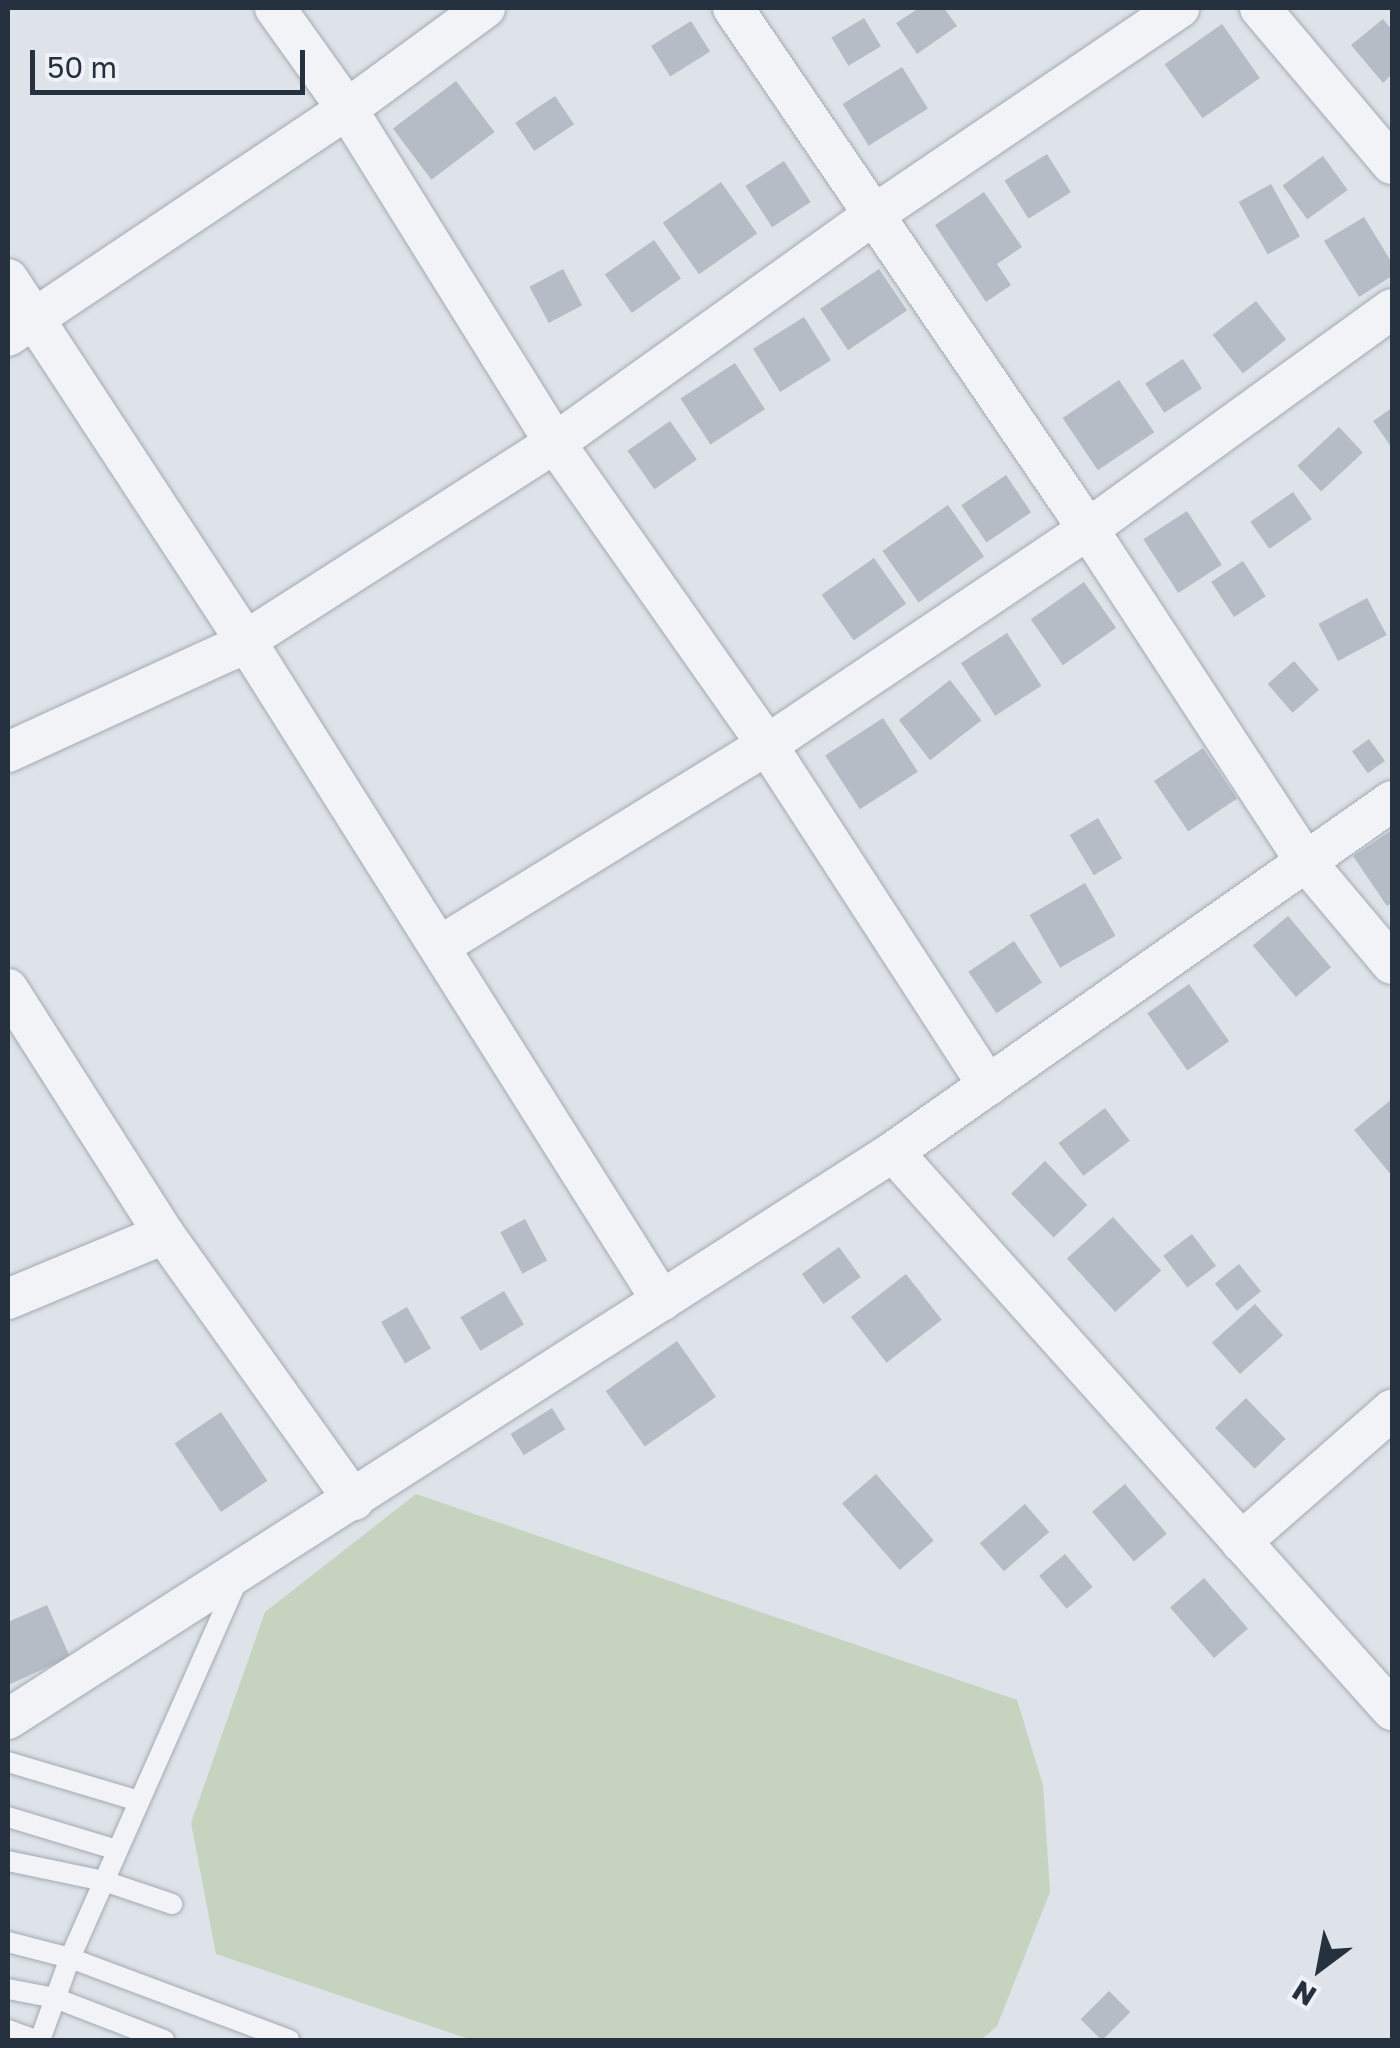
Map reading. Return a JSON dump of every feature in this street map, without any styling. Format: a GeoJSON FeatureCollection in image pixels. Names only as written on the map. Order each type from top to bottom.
{"type":"FeatureCollection","features":[{"type":"Feature","properties":{"kind":"street"},"geometry":{"type":"LineString","coordinates":[[275,8],[347,109],[555,442],[767,745],[988,1085]]}},
{"type":"Feature","properties":{"kind":"street"},"geometry":{"type":"LineString","coordinates":[[20,327],[347,109],[485,8]]}},
{"type":"Feature","properties":{"kind":"street"},"geometry":{"type":"LineString","coordinates":[[733,8],[1088,529],[1306,862],[1392,964]]}},
{"type":"Feature","properties":{"kind":"street"},"geometry":{"type":"LineString","coordinates":[[8,752],[246,641],[555,442],[872,216],[1179,8]]}},
{"type":"Feature","properties":{"kind":"street"},"geometry":{"type":"LineString","coordinates":[[1260,8],[1392,164]]}},
{"type":"Feature","properties":{"kind":"street"},"geometry":{"type":"LineString","coordinates":[[8,280],[20,327],[246,641],[662,1300]]}},
{"type":"Feature","properties":{"kind":"street"},"geometry":{"type":"LineString","coordinates":[[440,946],[767,745],[1088,529],[1392,310]]}},
{"type":"Feature","properties":{"kind":"street"},"geometry":{"type":"LineString","coordinates":[[8,1719],[893,1152],[1392,801]]}},
{"type":"Feature","properties":{"kind":"street"},"geometry":{"type":"LineString","coordinates":[[8,989],[164,1234],[354,1500]]}},
{"type":"Feature","properties":{"kind":"street"},"geometry":{"type":"LineString","coordinates":[[893,1152],[1392,1710]]}},
{"type":"Feature","properties":{"kind":"street"},"geometry":{"type":"LineString","coordinates":[[8,1298],[164,1234]]}},
{"type":"Feature","properties":{"kind":"street"},"geometry":{"type":"LineString","coordinates":[[1242,1542],[1392,1410]]}},
{"type":"Feature","properties":{"kind":"lane"},"geometry":{"type":"LineString","coordinates":[[8,2030],[38,2040],[70,1958],[240,1572]]}},
{"type":"Feature","properties":{"kind":"lane"},"geometry":{"type":"LineString","coordinates":[[8,1762],[140,1801]]}},
{"type":"Feature","properties":{"kind":"lane"},"geometry":{"type":"LineString","coordinates":[[8,1817],[117,1850]]}},
{"type":"Feature","properties":{"kind":"lane"},"geometry":{"type":"LineString","coordinates":[[8,1860],[104,1882],[172,1904]]}},
{"type":"Feature","properties":{"kind":"lane"},"geometry":{"type":"LineString","coordinates":[[8,1942],[70,1958],[289,2040]]}},
{"type":"Feature","properties":{"kind":"lane"},"geometry":{"type":"LineString","coordinates":[[8,1988],[55,1998],[164,2040]]}},
{"type":"Feature","properties":{"kind":"green space"},"geometry":{"type":"Polygon","coordinates":[[[416,1494],[1017,1700],[1043,1785],[1050,1892],[997,2026],[981,2040],[472,2040],[216,1954],[191,1823],[265,1612],[416,1494]]]}},
{"type":"Feature","properties":{"kind":"building"},"geometry":{"type":"Polygon","coordinates":[[[919,8],[944,8],[957,26],[917,54],[896,23],[919,8]]]}},
{"type":"Feature","properties":{"kind":"building"},"geometry":{"type":"Polygon","coordinates":[[[864,18],[881,46],[848,66],[831,38],[864,18]]]}},
{"type":"Feature","properties":{"kind":"building"},"geometry":{"type":"Polygon","coordinates":[[[1383,19],[1392,30],[1392,74],[1383,83],[1351,45],[1383,19]]]}},
{"type":"Feature","properties":{"kind":"building"},"geometry":{"type":"Polygon","coordinates":[[[691,21],[710,52],[670,76],[651,46],[691,21]]]}},
{"type":"Feature","properties":{"kind":"building"},"geometry":{"type":"Polygon","coordinates":[[[1222,24],[1260,78],[1203,118],[1165,64],[1222,24]]]}},
{"type":"Feature","properties":{"kind":"building"},"geometry":{"type":"Polygon","coordinates":[[[902,67],[928,109],[869,146],[843,104],[902,67]]]}},
{"type":"Feature","properties":{"kind":"building"},"geometry":{"type":"Polygon","coordinates":[[[456,81],[495,132],[431,180],[393,129],[456,81]]]}},
{"type":"Feature","properties":{"kind":"building"},"geometry":{"type":"Polygon","coordinates":[[[555,96],[574,124],[534,151],[515,123],[555,96]]]}},
{"type":"Feature","properties":{"kind":"building"},"geometry":{"type":"Polygon","coordinates":[[[1047,154],[1071,192],[1028,219],[1005,180],[1047,154]]]}},
{"type":"Feature","properties":{"kind":"building"},"geometry":{"type":"Polygon","coordinates":[[[1323,156],[1348,190],[1307,219],[1283,185],[1323,156]]]}},
{"type":"Feature","properties":{"kind":"building"},"geometry":{"type":"Polygon","coordinates":[[[784,161],[811,202],[772,227],[745,186],[784,161]]]}},
{"type":"Feature","properties":{"kind":"building"},"geometry":{"type":"Polygon","coordinates":[[[721,182],[757,234],[699,274],[663,223],[721,182]]]}},
{"type":"Feature","properties":{"kind":"building"},"geometry":{"type":"Polygon","coordinates":[[[1271,184],[1300,236],[1268,254],[1239,202],[1271,184]]]}},
{"type":"Feature","properties":{"kind":"building"},"geometry":{"type":"Polygon","coordinates":[[[984,192],[1022,247],[997,264],[1011,285],[986,302],[935,225],[984,192]]]}},
{"type":"Feature","properties":{"kind":"building"},"geometry":{"type":"Polygon","coordinates":[[[1364,217],[1392,263],[1392,276],[1359,297],[1324,241],[1364,217]]]}},
{"type":"Feature","properties":{"kind":"building"},"geometry":{"type":"Polygon","coordinates":[[[654,240],[681,279],[632,313],[605,274],[654,240]]]}},
{"type":"Feature","properties":{"kind":"building"},"geometry":{"type":"Polygon","coordinates":[[[563,269],[582,305],[549,323],[529,287],[563,269]]]}},
{"type":"Feature","properties":{"kind":"building"},"geometry":{"type":"Polygon","coordinates":[[[879,269],[907,310],[848,350],[820,309],[879,269]]]}},
{"type":"Feature","properties":{"kind":"building"},"geometry":{"type":"Polygon","coordinates":[[[1256,301],[1286,340],[1243,373],[1213,335],[1256,301]]]}},
{"type":"Feature","properties":{"kind":"building"},"geometry":{"type":"Polygon","coordinates":[[[804,317],[831,360],[780,392],[753,349],[804,317]]]}},
{"type":"Feature","properties":{"kind":"building"},"geometry":{"type":"Polygon","coordinates":[[[1183,359],[1202,388],[1164,413],[1145,384],[1183,359]]]}},
{"type":"Feature","properties":{"kind":"building"},"geometry":{"type":"Polygon","coordinates":[[[735,363],[765,409],[710,445],[680,398],[735,363]]]}},
{"type":"Feature","properties":{"kind":"building"},"geometry":{"type":"Polygon","coordinates":[[[1119,380],[1154,432],[1098,470],[1063,418],[1119,380]]]}},
{"type":"Feature","properties":{"kind":"building"},"geometry":{"type":"Polygon","coordinates":[[[1392,408],[1392,448],[1373,421],[1392,408]]]}},
{"type":"Feature","properties":{"kind":"building"},"geometry":{"type":"Polygon","coordinates":[[[670,421],[697,460],[654,489],[627,451],[670,421]]]}},
{"type":"Feature","properties":{"kind":"building"},"geometry":{"type":"Polygon","coordinates":[[[1339,427],[1363,453],[1321,491],[1297,466],[1339,427]]]}},
{"type":"Feature","properties":{"kind":"building"},"geometry":{"type":"Polygon","coordinates":[[[1006,475],[1031,512],[986,543],[961,505],[1006,475]]]}},
{"type":"Feature","properties":{"kind":"building"},"geometry":{"type":"Polygon","coordinates":[[[1293,492],[1312,519],[1269,549],[1250,522],[1293,492]]]}},
{"type":"Feature","properties":{"kind":"building"},"geometry":{"type":"Polygon","coordinates":[[[948,505],[984,557],[919,602],[882,551],[948,505]]]}},
{"type":"Feature","properties":{"kind":"building"},"geometry":{"type":"Polygon","coordinates":[[[1187,511],[1222,565],[1178,593],[1143,539],[1187,511]]]}},
{"type":"Feature","properties":{"kind":"building"},"geometry":{"type":"Polygon","coordinates":[[[874,558],[906,604],[854,641],[822,595],[874,558]]]}},
{"type":"Feature","properties":{"kind":"building"},"geometry":{"type":"Polygon","coordinates":[[[1243,561],[1266,596],[1234,617],[1211,582],[1243,561]]]}},
{"type":"Feature","properties":{"kind":"building"},"geometry":{"type":"Polygon","coordinates":[[[1084,582],[1116,628],[1063,665],[1031,619],[1084,582]]]}},
{"type":"Feature","properties":{"kind":"building"},"geometry":{"type":"Polygon","coordinates":[[[1367,598],[1387,635],[1338,661],[1318,624],[1367,598]]]}},
{"type":"Feature","properties":{"kind":"building"},"geometry":{"type":"Polygon","coordinates":[[[1007,633],[1041,686],[995,716],[961,663],[1007,633]]]}},
{"type":"Feature","properties":{"kind":"building"},"geometry":{"type":"Polygon","coordinates":[[[1294,661],[1319,690],[1293,713],[1268,684],[1294,661]]]}},
{"type":"Feature","properties":{"kind":"building"},"geometry":{"type":"Polygon","coordinates":[[[950,680],[981,720],[930,760],[899,720],[950,680]]]}},
{"type":"Feature","properties":{"kind":"building"},"geometry":{"type":"Polygon","coordinates":[[[883,718],[918,772],[860,809],[825,756],[883,718]]]}},
{"type":"Feature","properties":{"kind":"building"},"geometry":{"type":"Polygon","coordinates":[[[1369,739],[1385,761],[1368,773],[1352,751],[1369,739]]]}},
{"type":"Feature","properties":{"kind":"building"},"geometry":{"type":"Polygon","coordinates":[[[1203,748],[1237,799],[1188,832],[1154,781],[1203,748]]]}},
{"type":"Feature","properties":{"kind":"building"},"geometry":{"type":"Polygon","coordinates":[[[1098,818],[1122,858],[1094,875],[1070,835],[1098,818]]]}},
{"type":"Feature","properties":{"kind":"building"},"geometry":{"type":"Polygon","coordinates":[[[1392,830],[1392,903],[1387,906],[1353,856],[1392,830]]]}},
{"type":"Feature","properties":{"kind":"building"},"geometry":{"type":"Polygon","coordinates":[[[1085,883],[1116,936],[1060,968],[1030,915],[1085,883]]]}},
{"type":"Feature","properties":{"kind":"building"},"geometry":{"type":"Polygon","coordinates":[[[1288,916],[1331,967],[1296,997],[1253,946],[1288,916]]]}},
{"type":"Feature","properties":{"kind":"building"},"geometry":{"type":"Polygon","coordinates":[[[1014,941],[1042,982],[996,1013],[968,972],[1014,941]]]}},
{"type":"Feature","properties":{"kind":"building"},"geometry":{"type":"Polygon","coordinates":[[[1189,984],[1229,1041],[1187,1071],[1147,1013],[1189,984]]]}},
{"type":"Feature","properties":{"kind":"building"},"geometry":{"type":"Polygon","coordinates":[[[1392,1099],[1392,1176],[1354,1130],[1392,1099]]]}},
{"type":"Feature","properties":{"kind":"building"},"geometry":{"type":"Polygon","coordinates":[[[1105,1108],[1130,1141],[1083,1176],[1059,1143],[1105,1108]]]}},
{"type":"Feature","properties":{"kind":"building"},"geometry":{"type":"Polygon","coordinates":[[[1045,1161],[1087,1205],[1054,1238],[1011,1194],[1045,1161]]]}},
{"type":"Feature","properties":{"kind":"building"},"geometry":{"type":"Polygon","coordinates":[[[1113,1217],[1161,1271],[1115,1312],[1067,1258],[1113,1217]]]}},
{"type":"Feature","properties":{"kind":"building"},"geometry":{"type":"Polygon","coordinates":[[[525,1219],[547,1260],[522,1274],[500,1232],[525,1219]]]}},
{"type":"Feature","properties":{"kind":"building"},"geometry":{"type":"Polygon","coordinates":[[[1192,1234],[1216,1266],[1187,1288],[1163,1256],[1192,1234]]]}},
{"type":"Feature","properties":{"kind":"building"},"geometry":{"type":"Polygon","coordinates":[[[839,1247],[861,1277],[824,1304],[802,1274],[839,1247]]]}},
{"type":"Feature","properties":{"kind":"building"},"geometry":{"type":"Polygon","coordinates":[[[1239,1264],[1261,1291],[1237,1311],[1215,1284],[1239,1264]]]}},
{"type":"Feature","properties":{"kind":"building"},"geometry":{"type":"Polygon","coordinates":[[[906,1274],[942,1320],[887,1363],[851,1317],[906,1274]]]}},
{"type":"Feature","properties":{"kind":"building"},"geometry":{"type":"Polygon","coordinates":[[[504,1291],[524,1324],[480,1351],[460,1317],[504,1291]]]}},
{"type":"Feature","properties":{"kind":"building"},"geometry":{"type":"Polygon","coordinates":[[[1255,1304],[1283,1335],[1240,1374],[1212,1343],[1255,1304]]]}},
{"type":"Feature","properties":{"kind":"building"},"geometry":{"type":"Polygon","coordinates":[[[407,1307],[431,1349],[405,1364],[381,1322],[407,1307]]]}},
{"type":"Feature","properties":{"kind":"building"},"geometry":{"type":"Polygon","coordinates":[[[677,1341],[716,1397],[645,1447],[606,1391],[677,1341]]]}},
{"type":"Feature","properties":{"kind":"building"},"geometry":{"type":"Polygon","coordinates":[[[1246,1398],[1286,1439],[1255,1469],[1215,1428],[1246,1398]]]}},
{"type":"Feature","properties":{"kind":"building"},"geometry":{"type":"Polygon","coordinates":[[[552,1408],[565,1429],[524,1455],[510,1434],[552,1408]]]}},
{"type":"Feature","properties":{"kind":"building"},"geometry":{"type":"Polygon","coordinates":[[[221,1412],[267,1481],[221,1512],[175,1443],[221,1412]]]}},
{"type":"Feature","properties":{"kind":"building"},"geometry":{"type":"Polygon","coordinates":[[[876,1474],[934,1540],[900,1570],[842,1504],[876,1474]]]}},
{"type":"Feature","properties":{"kind":"building"},"geometry":{"type":"Polygon","coordinates":[[[1125,1484],[1167,1534],[1134,1561],[1092,1512],[1125,1484]]]}},
{"type":"Feature","properties":{"kind":"building"},"geometry":{"type":"Polygon","coordinates":[[[1025,1504],[1049,1532],[1004,1571],[980,1543],[1025,1504]]]}},
{"type":"Feature","properties":{"kind":"building"},"geometry":{"type":"Polygon","coordinates":[[[1065,1554],[1093,1587],[1067,1609],[1039,1576],[1065,1554]]]}},
{"type":"Feature","properties":{"kind":"building"},"geometry":{"type":"Polygon","coordinates":[[[1204,1578],[1248,1629],[1214,1658],[1170,1608],[1204,1578]]]}},
{"type":"Feature","properties":{"kind":"building"},"geometry":{"type":"Polygon","coordinates":[[[47,1605],[70,1657],[8,1685],[8,1622],[47,1605]]]}},
{"type":"Feature","properties":{"kind":"building"},"geometry":{"type":"Polygon","coordinates":[[[1109,1991],[1130,2012],[1102,2040],[1081,2019],[1109,1991]]]}}]}
